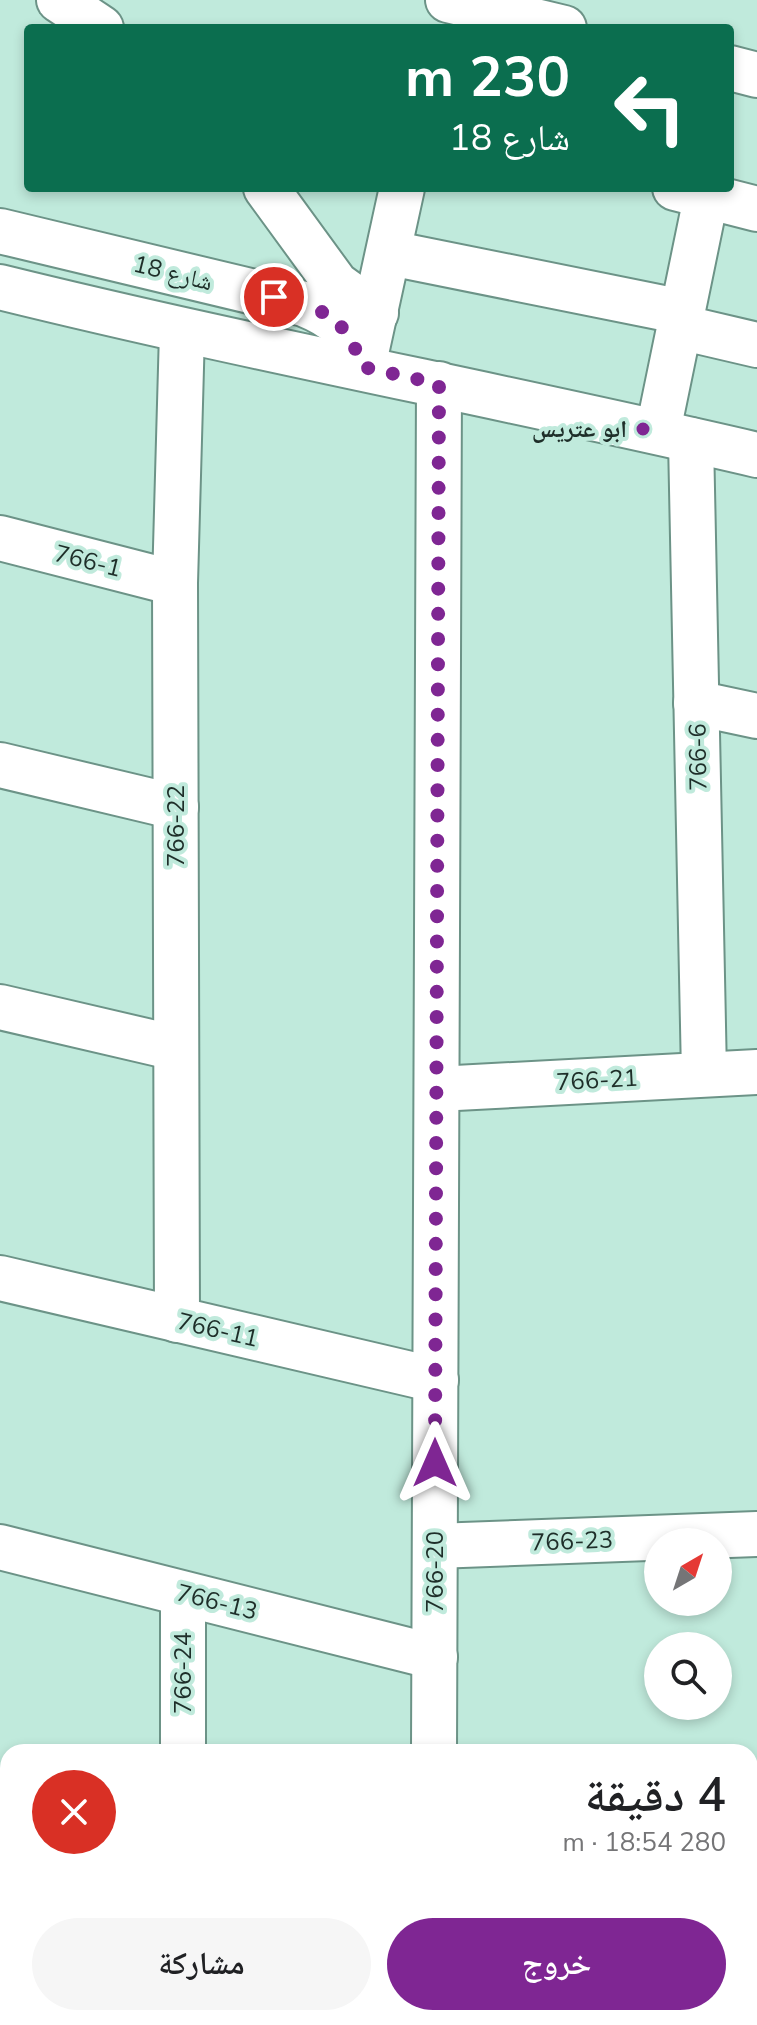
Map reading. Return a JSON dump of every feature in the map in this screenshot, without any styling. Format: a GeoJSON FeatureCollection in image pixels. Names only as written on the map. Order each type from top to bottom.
{"type":"FeatureCollection","features":[{"type":"Feature","properties":{"kind":"street"},"geometry":{"type":"LineString","coordinates":[[59,0],[95,24]]}},
{"type":"Feature","properties":{"kind":"street"},"geometry":{"type":"LineString","coordinates":[[448,0],[547,24]]}},
{"type":"Feature","properties":{"kind":"street"},"geometry":{"type":"LineString","coordinates":[[269,192],[336,284],[376,313]]}},
{"type":"Feature","properties":{"kind":"street"},"geometry":{"type":"LineString","coordinates":[[363,367],[401,192]]}},
{"type":"Feature","properties":{"kind":"street","name":"766-6"},"geometry":{"type":"LineString","coordinates":[[696,192],[681,319],[675,436],[696,703],[704,1074]]}},
{"type":"Feature","properties":{"kind":"street"},"geometry":{"type":"LineString","coordinates":[[699,192],[757,209]]}},
{"type":"Feature","properties":{"kind":"street","name":"شارع 18"},"geometry":{"type":"LineString","coordinates":[[0,231],[304,304],[329,316],[350,334],[363,367]]}},
{"type":"Feature","properties":{"kind":"street"},"geometry":{"type":"LineString","coordinates":[[390,253],[681,319],[757,345]]}},
{"type":"Feature","properties":{"kind":"street"},"geometry":{"type":"LineString","coordinates":[[0,287],[182,332],[363,367],[757,455]]}},
{"type":"Feature","properties":{"kind":"street","name":"766-22"},"geometry":{"type":"LineString","coordinates":[[177,1320],[175,583],[182,332]]}},
{"type":"Feature","properties":{"kind":"street","name":"766-20"},"geometry":{"type":"LineString","coordinates":[[434,1744],[439,384]]}},
{"type":"Feature","properties":{"kind":"street","name":"766-1"},"geometry":{"type":"LineString","coordinates":[[0,538],[175,583]]}},
{"type":"Feature","properties":{"kind":"street"},"geometry":{"type":"LineString","coordinates":[[696,703],[757,716]]}},
{"type":"Feature","properties":{"kind":"street"},"geometry":{"type":"LineString","coordinates":[[0,765],[176,807]]}},
{"type":"Feature","properties":{"kind":"street"},"geometry":{"type":"LineString","coordinates":[[0,1007],[176,1048]]}},
{"type":"Feature","properties":{"kind":"street","name":"766-21"},"geometry":{"type":"LineString","coordinates":[[437,1089],[757,1072]]}},
{"type":"Feature","properties":{"kind":"street","name":"766-11"},"geometry":{"type":"LineString","coordinates":[[0,1278],[436,1380]]}},
{"type":"Feature","properties":{"kind":"street","name":"766-23"},"geometry":{"type":"LineString","coordinates":[[435,1546],[757,1534]]}},
{"type":"Feature","properties":{"kind":"street","name":"766-13"},"geometry":{"type":"LineString","coordinates":[[0,1547],[435,1657]]}},
{"type":"Feature","properties":{"kind":"street","name":"766-24"},"geometry":{"type":"LineString","coordinates":[[183,1594],[183,1744]]}},
{"type":"Feature","properties":{"kind":"place","name":"ابو عتريس"},"geometry":{"type":"Point","coordinates":[643,429]}},
{"type":"Feature","properties":{"kind":"route"},"geometry":{"type":"LineString","coordinates":[[274,297],[317,309],[340,324],[350,334],[363,367],[439,384],[435,1463]]}}]}
